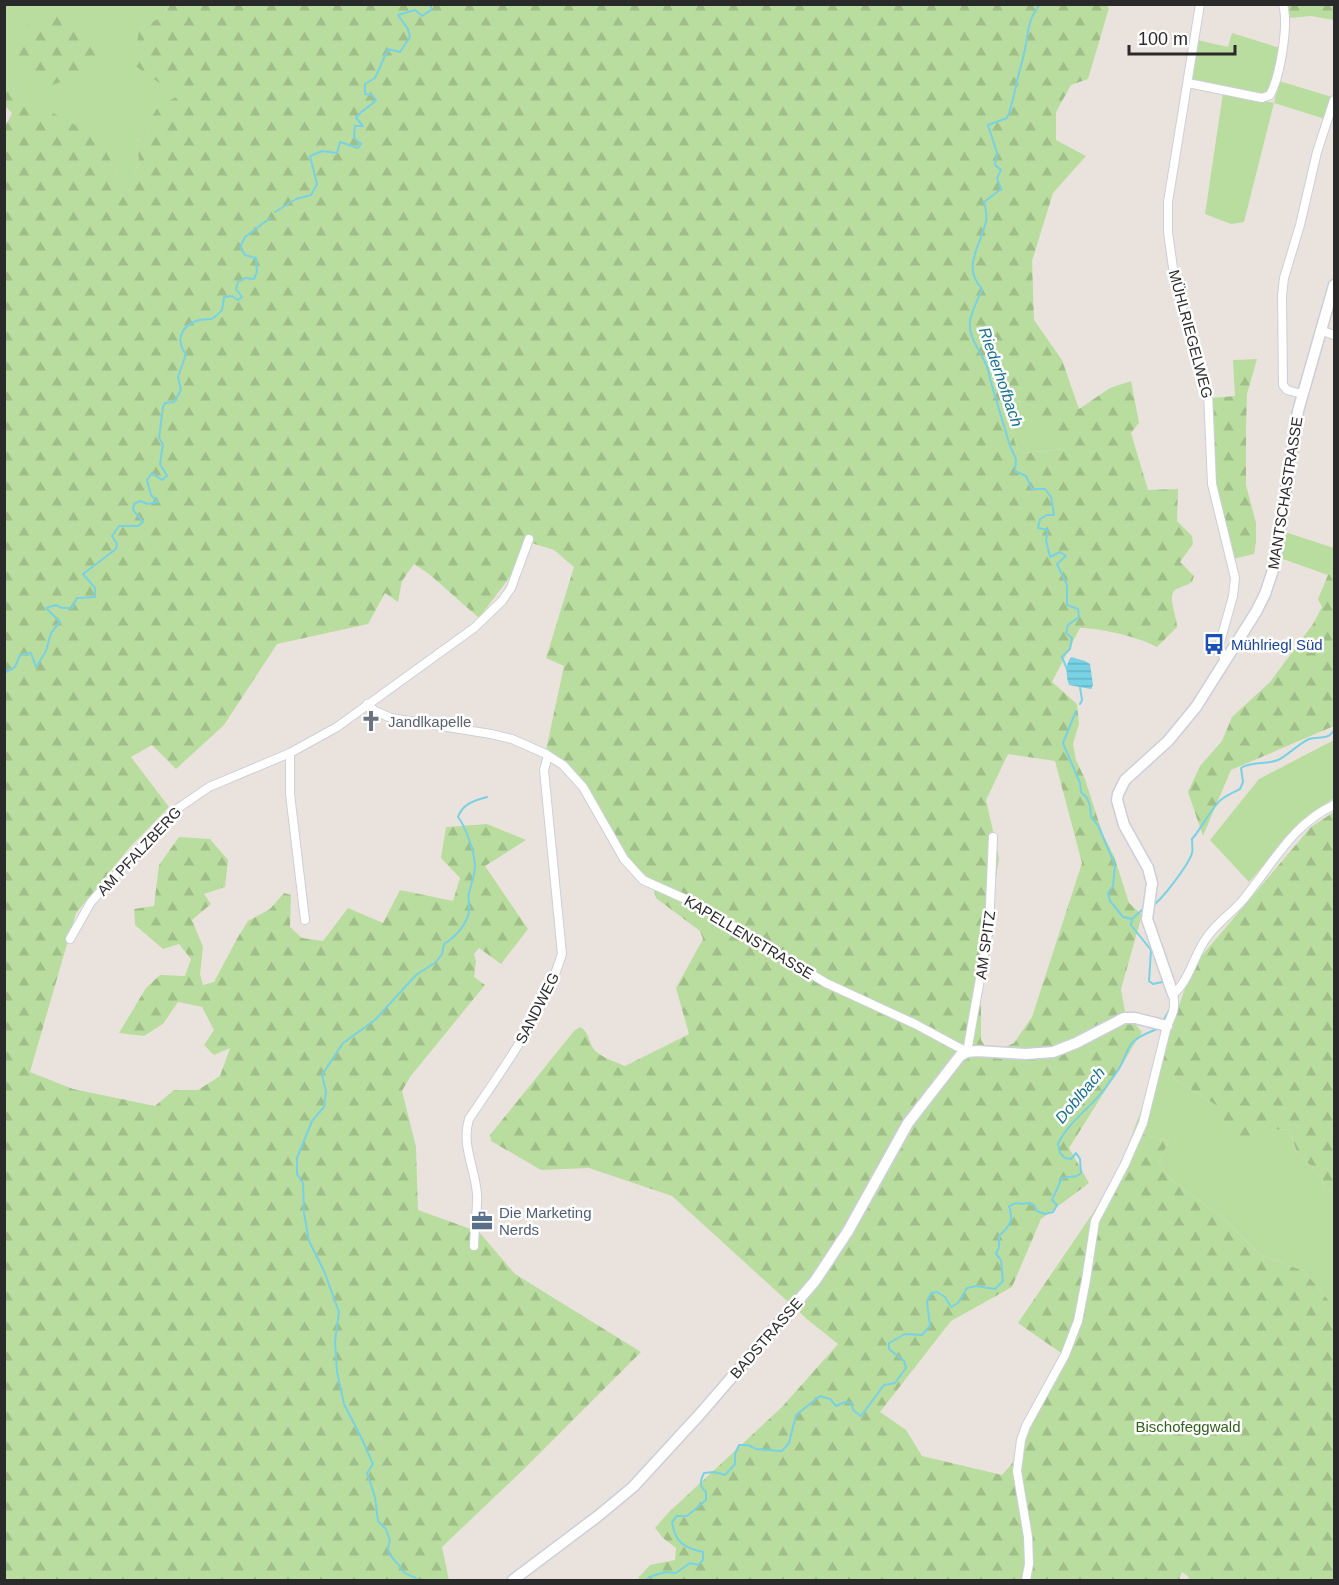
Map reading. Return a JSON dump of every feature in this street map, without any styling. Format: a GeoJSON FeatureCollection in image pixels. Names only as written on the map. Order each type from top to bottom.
{"type":"FeatureCollection","features":[{"type":"Feature","properties":{"kind":"street","name":"MÜHLRIEGELWEG"},"geometry":{"type":"LineString","coordinates":[[1200,4],[1168,202],[1168,232],[1180,303],[1208,392],[1212,484],[1235,578],[1233,596],[1219,646],[1225,660]]}},
{"type":"Feature","properties":{"kind":"street"},"geometry":{"type":"LineString","coordinates":[[1188,83],[1262,98],[1270,95],[1286,33],[1287,22],[1283,4]]}},
{"type":"Feature","properties":{"kind":"street"},"geometry":{"type":"LineString","coordinates":[[1302,394],[1287,390],[1283,386],[1283,287],[1317,152],[1335,100]]}},
{"type":"Feature","properties":{"kind":"street","name":"MANTSCHASTRASSE"},"geometry":{"type":"LineString","coordinates":[[1026,1581],[1029,1564],[1028,1537],[1017,1471],[1021,1440],[1065,1354],[1078,1321],[1095,1221],[1143,1123],[1167,1026],[1175,1005],[1150,930],[1148,908],[1152,883],[1148,868],[1124,825],[1117,800],[1118,794],[1125,780],[1168,741],[1186,720],[1207,691],[1261,603],[1272,574],[1294,428],[1320,330],[1335,285]]}},
{"type":"Feature","properties":{"kind":"street"},"geometry":{"type":"LineString","coordinates":[[1320,330],[1335,335]]}},
{"type":"Feature","properties":{"kind":"street"},"geometry":{"type":"LineString","coordinates":[[367,704],[451,647],[490,614],[511,588],[530,539]]}},
{"type":"Feature","properties":{"kind":"street","name":"AM PFALZBERG"},"geometry":{"type":"LineString","coordinates":[[70,939],[91,902],[174,812],[209,787],[290,753],[337,727],[367,704]]}},
{"type":"Feature","properties":{"kind":"street","name":"KAPELLENSTRASSE"},"geometry":{"type":"LineString","coordinates":[[367,704],[375,711],[392,718],[512,739],[548,756],[563,765],[583,787],[624,859],[643,880],[701,906],[826,983],[915,1024],[967,1052],[1026,1054],[1053,1052],[1076,1043],[1124,1018],[1135,1018],[1167,1026]]}},
{"type":"Feature","properties":{"kind":"street"},"geometry":{"type":"LineString","coordinates":[[290,753],[290,794],[305,920]]}},
{"type":"Feature","properties":{"kind":"street","name":"SANDWEG"},"geometry":{"type":"LineString","coordinates":[[474,1246],[477,1195],[467,1148],[467,1125],[536,1015],[556,974],[562,954],[544,770],[548,756]]}},
{"type":"Feature","properties":{"kind":"street"},"geometry":{"type":"LineString","coordinates":[[1173,994],[1182,988],[1198,951],[1213,929],[1242,901],[1292,835],[1307,821],[1335,805]]}},
{"type":"Feature","properties":{"kind":"street","name":"AM SPITZ"},"geometry":{"type":"LineString","coordinates":[[967,1052],[989,928],[993,837]]}},
{"type":"Feature","properties":{"kind":"street","name":"BADSTRASSE"},"geometry":{"type":"LineString","coordinates":[[513,1581],[633,1487],[804,1293],[824,1269],[842,1241],[908,1123],[935,1086],[960,1056],[967,1052]]}},
{"type":"Feature","properties":{"kind":"green space"},"geometry":{"type":"Polygon","coordinates":[[[5,5],[168,5],[163,16],[139,29],[179,96],[137,140],[139,162],[122,195],[114,167],[5,82],[5,5]]]}},
{"type":"Feature","properties":{"kind":"green space","name":"Bischofeggwald"},"geometry":{"type":"Polygon","coordinates":[[[168,5],[1106,5],[1109,8],[1088,79],[1071,85],[1056,112],[1056,140],[1086,156],[1053,193],[1032,261],[1034,320],[1062,360],[1079,409],[1110,388],[1131,381],[1139,423],[1131,433],[1148,490],[1178,489],[1177,521],[1192,536],[1193,544],[1180,562],[1194,576],[1192,582],[1175,590],[1172,594],[1177,627],[1157,647],[1119,634],[1080,628],[1052,682],[1077,704],[1079,724],[1073,744],[1076,760],[1085,779],[1103,835],[1114,856],[1129,903],[1142,915],[1121,989],[1125,1012],[1142,1032],[1069,1148],[1089,1183],[1041,1219],[1012,1287],[951,1321],[880,1412],[906,1430],[922,1456],[1002,1475],[1015,1460],[1061,1353],[1018,1323],[1116,1179],[1133,1132],[1169,1141],[1159,1162],[1171,1180],[1223,1218],[1260,1255],[1304,1271],[1334,1307],[1334,1580],[1189,1580],[1188,1576],[1182,1572],[1179,1580],[642,1580],[638,1578],[650,1565],[675,1560],[676,1548],[655,1528],[668,1513],[782,1407],[838,1344],[808,1320],[672,1196],[589,1168],[541,1170],[491,1141],[490,1135],[574,1031],[580,1027],[587,1034],[596,1051],[625,1066],[689,1034],[676,988],[703,939],[700,931],[656,898],[651,880],[627,859],[585,783],[561,760],[546,750],[564,666],[546,658],[574,567],[554,550],[528,542],[515,570],[479,618],[429,574],[414,564],[402,581],[398,602],[385,593],[368,624],[277,644],[224,725],[176,769],[152,745],[131,757],[169,807],[130,847],[76,913],[30,1072],[73,1089],[155,1106],[174,1090],[198,1090],[220,1076],[230,1048],[214,1055],[204,1045],[214,1030],[202,1007],[178,1002],[163,1024],[144,1036],[119,1033],[146,988],[160,975],[185,976],[191,959],[179,944],[163,949],[135,925],[134,909],[154,906],[159,865],[179,837],[210,839],[228,860],[225,887],[204,894],[211,904],[192,920],[203,947],[200,974],[203,985],[214,982],[248,921],[270,909],[284,893],[291,895],[290,927],[302,938],[323,941],[348,908],[383,923],[400,890],[453,901],[460,878],[441,858],[446,827],[487,824],[526,840],[485,866],[528,929],[501,964],[479,948],[474,954],[476,961],[474,977],[485,985],[410,1077],[402,1091],[416,1147],[418,1210],[479,1232],[515,1274],[641,1352],[442,1547],[449,1580],[5,1580],[4,129],[12,113],[5,106],[5,82],[29,100],[99,138],[114,167],[122,194],[139,162],[137,141],[158,107],[178,96],[134,65],[139,29],[163,16],[168,5]],[[1022,401],[1009,403],[1003,409],[1017,449],[1023,453],[1066,449],[1066,440],[1054,431],[1035,410],[1022,401]],[[1008,754],[986,800],[999,858],[981,971],[981,1040],[987,1049],[998,1050],[1014,1043],[1032,1017],[1082,863],[1055,761],[1008,754]]]}},
{"type":"Feature","properties":{"kind":"green space"},"geometry":{"type":"Polygon","coordinates":[[[1287,5],[1334,5],[1334,20],[1311,16],[1290,18],[1287,5]]]}},
{"type":"Feature","properties":{"kind":"green space"},"geometry":{"type":"Polygon","coordinates":[[[58,16],[98,51],[85,74],[49,86],[18,65],[11,46],[31,22],[58,16]]]}},
{"type":"Feature","properties":{"kind":"green space"},"geometry":{"type":"Polygon","coordinates":[[[1232,33],[1280,48],[1270,89],[1265,96],[1191,80],[1197,40],[1228,47],[1232,33]]]}},
{"type":"Feature","properties":{"kind":"green space"},"geometry":{"type":"Polygon","coordinates":[[[1279,81],[1332,97],[1325,119],[1274,103],[1279,81]]]}},
{"type":"Feature","properties":{"kind":"green space"},"geometry":{"type":"Polygon","coordinates":[[[1223,93],[1274,103],[1244,222],[1231,224],[1205,214],[1223,93]]]}},
{"type":"Feature","properties":{"kind":"green space"},"geometry":{"type":"Polygon","coordinates":[[[1257,359],[1247,394],[1246,427],[1246,485],[1256,523],[1256,542],[1254,554],[1233,559],[1216,497],[1212,398],[1235,396],[1233,360],[1257,359]]]}},
{"type":"Feature","properties":{"kind":"green space"},"geometry":{"type":"Polygon","coordinates":[[[1022,401],[1035,408],[1066,440],[1066,449],[1023,453],[1017,449],[1003,409],[1009,403],[1022,401]]]}},
{"type":"Feature","properties":{"kind":"green space"},"geometry":{"type":"Polygon","coordinates":[[[1285,532],[1334,548],[1334,570],[1328,575],[1280,558],[1285,532]]]}},
{"type":"Feature","properties":{"kind":"green space"},"geometry":{"type":"Polygon","coordinates":[[[1334,570],[1334,726],[1231,770],[1203,836],[1188,792],[1200,766],[1222,741],[1232,717],[1270,682],[1313,624],[1322,607],[1318,599],[1328,575],[1334,570]]]}},
{"type":"Feature","properties":{"kind":"green space"},"geometry":{"type":"Polygon","coordinates":[[[1334,740],[1334,798],[1303,820],[1249,882],[1210,840],[1259,779],[1334,740]]]}},
{"type":"Feature","properties":{"kind":"green space"},"geometry":{"type":"Polygon","coordinates":[[[1334,812],[1334,1193],[1325,1189],[1322,1177],[1297,1152],[1289,1129],[1269,1130],[1250,1148],[1220,1128],[1219,1107],[1173,1078],[1153,1078],[1193,966],[1311,827],[1334,812]]]}},
{"type":"Feature","properties":{"kind":"green space"},"geometry":{"type":"Polygon","coordinates":[[[1153,1078],[1173,1078],[1219,1107],[1269,1130],[1289,1129],[1297,1152],[1322,1177],[1325,1189],[1334,1193],[1334,1307],[1304,1271],[1260,1255],[1223,1218],[1171,1180],[1159,1162],[1169,1141],[1133,1132],[1153,1078]]]}},
{"type":"Feature","properties":{"kind":"water"},"geometry":{"type":"Polygon","coordinates":[[[1071,657],[1090,664],[1093,685],[1091,689],[1069,685],[1067,671],[1071,657]]]}},
{"type":"Feature","properties":{"kind":"waterway"},"geometry":{"type":"LineString","coordinates":[[275,212],[296,199],[311,195],[317,184],[310,156],[322,151],[337,153],[340,142],[358,148],[361,144],[354,138],[355,126],[363,126],[356,118],[376,100],[372,95],[365,94],[365,84],[375,78],[388,49],[400,52],[410,37],[408,29],[398,15],[415,10],[422,16],[431,10],[431,4]]}},
{"type":"Feature","properties":{"kind":"waterway","name":"Riederhofbach"},"geometry":{"type":"LineString","coordinates":[[1040,4],[1029,26],[1007,118],[988,125],[997,153],[995,165],[1001,170],[997,178],[1001,189],[984,202],[987,219],[973,264],[973,272],[982,289],[972,313],[970,328],[989,372],[1010,446],[1016,459],[1015,471],[1026,476],[1032,489],[1045,489],[1051,497],[1054,515],[1047,515],[1040,519],[1038,528],[1048,530],[1046,540],[1050,557],[1060,552],[1066,556],[1057,564],[1067,585],[1067,605],[1078,609],[1079,617],[1068,625],[1066,633],[1072,638],[1070,649],[1062,657],[1067,669]]}},
{"type":"Feature","properties":{"kind":"waterway"},"geometry":{"type":"LineString","coordinates":[[4,673],[15,667],[20,655],[31,653],[36,667],[46,651],[51,633],[60,622],[46,608],[56,605],[62,608],[72,608],[77,598],[95,597],[95,588],[83,574],[116,549],[117,544],[112,536],[119,526],[138,526],[143,522],[133,510],[134,504],[140,501],[148,504],[158,502],[151,495],[147,480],[152,473],[162,480],[167,476],[160,464],[163,444],[159,438],[163,407],[165,403],[174,402],[181,390],[178,377],[186,354],[181,344],[181,335],[186,327],[198,320],[211,319],[217,315],[222,310],[224,297],[232,296],[238,300],[242,297],[236,289],[238,282],[245,278],[254,279],[257,272],[256,258],[245,255],[240,247],[245,237],[270,218]]}},
{"type":"Feature","properties":{"kind":"waterway","name":"Riederhofbach"},"geometry":{"type":"LineString","coordinates":[[1080,687],[1082,700],[1080,704]]}},
{"type":"Feature","properties":{"kind":"waterway","name":"Riederhofbach"},"geometry":{"type":"LineString","coordinates":[[1076,711],[1063,743],[1080,783],[1081,792],[1087,798],[1091,817],[1098,825],[1115,865],[1113,886],[1108,893],[1110,901],[1123,917],[1132,919]]}},
{"type":"Feature","properties":{"kind":"waterway","name":"Doblbach"},"geometry":{"type":"LineString","coordinates":[[1152,906],[1186,865],[1192,853],[1192,839],[1214,807],[1218,802],[1240,789],[1243,782],[1241,768],[1250,764],[1278,760],[1305,741],[1329,736],[1334,730]]}},
{"type":"Feature","properties":{"kind":"waterway"},"geometry":{"type":"LineString","coordinates":[[418,1580],[404,1572],[388,1553],[390,1541],[386,1529],[378,1521],[375,1497],[367,1473],[373,1464],[344,1404],[337,1372],[335,1342],[339,1312],[324,1271],[309,1241],[304,1213],[303,1183],[297,1174],[297,1158],[312,1121],[324,1107],[326,1091],[322,1075],[343,1043],[375,1020],[416,975],[436,962],[442,954],[444,944],[466,921],[469,911],[468,895],[475,865],[469,840],[458,817],[460,812],[473,801],[487,797]]}},
{"type":"Feature","properties":{"kind":"waterway","name":"Doblbach"},"geometry":{"type":"LineString","coordinates":[[1144,908],[1132,919],[1131,925],[1151,950],[1149,981],[1153,984],[1162,982],[1165,984]]}},
{"type":"Feature","properties":{"kind":"waterway","name":"Doblbach"},"geometry":{"type":"LineString","coordinates":[[1163,1021],[1170,1009]]}},
{"type":"Feature","properties":{"kind":"waterway","name":"Doblbach"},"geometry":{"type":"LineString","coordinates":[[647,1580],[649,1577],[665,1572],[676,1573],[690,1563],[698,1565],[703,1560],[703,1552],[686,1546],[678,1539],[672,1522],[677,1516],[687,1516],[706,1500],[706,1492],[701,1483],[704,1473],[714,1472],[725,1475],[735,1464],[735,1454],[739,1445],[782,1451],[789,1443],[796,1415],[820,1396],[830,1399],[836,1406],[845,1402],[851,1403],[853,1410],[861,1416],[884,1385],[895,1383],[906,1368],[904,1361],[889,1349],[889,1343],[905,1334],[922,1335],[930,1326],[927,1302],[931,1293],[937,1292],[945,1297],[951,1307],[958,1303],[967,1288],[976,1286],[995,1289],[1003,1281],[1001,1260],[996,1254],[999,1247],[999,1236],[1011,1219],[1009,1206],[1016,1203],[1028,1203],[1034,1205],[1037,1211],[1045,1214],[1053,1212],[1057,1205],[1052,1200],[1062,1178],[1077,1176],[1081,1173],[1080,1159],[1076,1153],[1071,1159],[1065,1158],[1060,1153],[1058,1144],[1063,1135],[1103,1091],[1133,1042],[1157,1029]]}},
{"type":"Feature","properties":{"kind":"place","name":"Mühlriegl Süd"},"geometry":{"type":"Point","coordinates":[1214,644]}},
{"type":"Feature","properties":{"kind":"place","name":"Jandlkapelle"},"geometry":{"type":"Point","coordinates":[371,721]}},
{"type":"Feature","properties":{"kind":"place","name":"Die Marketing Nerds"},"geometry":{"type":"Point","coordinates":[482,1221]}}]}
